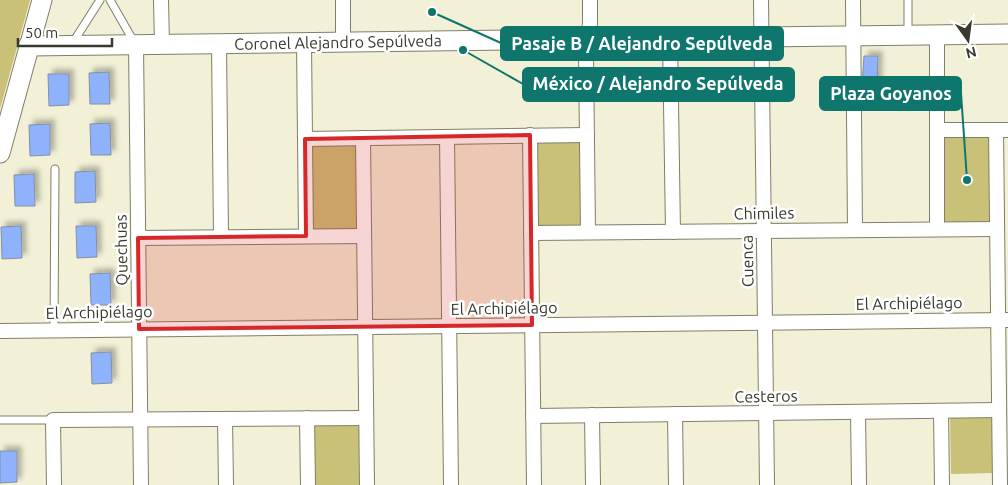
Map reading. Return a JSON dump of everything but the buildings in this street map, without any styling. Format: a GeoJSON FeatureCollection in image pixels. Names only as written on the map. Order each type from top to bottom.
{"type":"FeatureCollection","features":[{"type":"Feature","properties":{"kind":"street"},"geometry":{"type":"LineString","coordinates":[[0,153],[42,0]]}},
{"type":"Feature","properties":{"kind":"street"},"geometry":{"type":"LineString","coordinates":[[161,0],[162,44]]}},
{"type":"Feature","properties":{"kind":"street"},"geometry":{"type":"LineString","coordinates":[[343,0],[343,42]]}},
{"type":"Feature","properties":{"kind":"street"},"geometry":{"type":"LineString","coordinates":[[588,232],[587,134],[590,0]]}},
{"type":"Feature","properties":{"kind":"street","name":"Cuenca"},"geometry":{"type":"LineString","coordinates":[[761,0],[767,485]]}},
{"type":"Feature","properties":{"kind":"street"},"geometry":{"type":"LineString","coordinates":[[853,0],[855,229]]}},
{"type":"Feature","properties":{"kind":"street","name":"Coronel Alejandro Sepúlveda"},"geometry":{"type":"LineString","coordinates":[[28,46],[1008,34]]}},
{"type":"Feature","properties":{"kind":"street"},"geometry":{"type":"LineString","coordinates":[[937,35],[937,229]]}},
{"type":"Feature","properties":{"kind":"street"},"geometry":{"type":"LineString","coordinates":[[670,38],[673,232]]}},
{"type":"Feature","properties":{"kind":"street"},"geometry":{"type":"LineString","coordinates":[[304,42],[306,236]]}},
{"type":"Feature","properties":{"kind":"street"},"geometry":{"type":"LineString","coordinates":[[219,43],[221,237]]}},
{"type":"Feature","properties":{"kind":"street","name":"Quechuas"},"geometry":{"type":"LineString","coordinates":[[136,44],[141,485]]}},
{"type":"Feature","properties":{"kind":"street"},"geometry":{"type":"LineString","coordinates":[[938,130],[1002,130],[997,229],[1003,320],[999,410],[1000,485]]}},
{"type":"Feature","properties":{"kind":"street"},"geometry":{"type":"LineString","coordinates":[[305,139],[587,134]]}},
{"type":"Feature","properties":{"kind":"street"},"geometry":{"type":"LineString","coordinates":[[530,135],[534,485]]}},
{"type":"Feature","properties":{"kind":"street"},"geometry":{"type":"LineString","coordinates":[[446,137],[452,485]]}},
{"type":"Feature","properties":{"kind":"street"},"geometry":{"type":"LineString","coordinates":[[363,138],[367,485]]}},
{"type":"Feature","properties":{"kind":"street","name":"Chimiles"},"geometry":{"type":"LineString","coordinates":[[531,233],[997,229]]}},
{"type":"Feature","properties":{"kind":"street"},"geometry":{"type":"LineString","coordinates":[[138,238],[364,236]]}},
{"type":"Feature","properties":{"kind":"street","name":"El Archipiélago"},"geometry":{"type":"LineString","coordinates":[[0,331],[1003,320]]}},
{"type":"Feature","properties":{"kind":"street","name":"Cesteros"},"geometry":{"type":"LineString","coordinates":[[533,416],[999,410]]}},
{"type":"Feature","properties":{"kind":"street"},"geometry":{"type":"LineString","coordinates":[[941,411],[942,485]]}},
{"type":"Feature","properties":{"kind":"street"},"geometry":{"type":"LineString","coordinates":[[858,412],[859,485]]}},
{"type":"Feature","properties":{"kind":"street"},"geometry":{"type":"LineString","coordinates":[[675,414],[676,485]]}},
{"type":"Feature","properties":{"kind":"street"},"geometry":{"type":"LineString","coordinates":[[592,415],[593,485]]}},
{"type":"Feature","properties":{"kind":"street"},"geometry":{"type":"LineString","coordinates":[[307,418],[308,485]]}},
{"type":"Feature","properties":{"kind":"street"},"geometry":{"type":"LineString","coordinates":[[54,485],[52,420],[366,418]]}},
{"type":"Feature","properties":{"kind":"street"},"geometry":{"type":"LineString","coordinates":[[225,419],[226,485]]}},
{"type":"Feature","properties":{"kind":"lane"},"geometry":{"type":"LineString","coordinates":[[71,45],[100,0]]}},
{"type":"Feature","properties":{"kind":"lane"},"geometry":{"type":"LineString","coordinates":[[110,0],[136,44]]}},
{"type":"Feature","properties":{"kind":"lane"},"geometry":{"type":"LineString","coordinates":[[908,0],[908,35]]}},
{"type":"Feature","properties":{"kind":"lane"},"geometry":{"type":"LineString","coordinates":[[54,330],[55,169]]}},
{"type":"Feature","properties":{"kind":"lane"},"geometry":{"type":"LineString","coordinates":[[0,420],[52,420]]}},
{"type":"Feature","properties":{"kind":"highlighted area"},"geometry":{"type":"Polygon","coordinates":[[[530,135],[532,325],[139,329],[138,238],[306,236],[305,139],[530,135]]]}},
{"type":"Feature","properties":{"kind":"shaded area"},"geometry":{"type":"Polygon","coordinates":[[[0,0],[30,0],[0,109],[0,0]]]}},
{"type":"Feature","properties":{"kind":"shaded area"},"geometry":{"type":"Polygon","coordinates":[[[942,134],[993,135],[993,225],[939,226],[942,134]]]}},
{"type":"Feature","properties":{"kind":"shaded area"},"geometry":{"type":"Polygon","coordinates":[[[585,141],[586,228],[534,229],[534,143],[585,141]]]}},
{"type":"Feature","properties":{"kind":"shaded area"},"geometry":{"type":"Polygon","coordinates":[[[360,144],[361,229],[310,231],[307,145],[360,144]]]}},
{"type":"Feature","properties":{"kind":"shaded area"},"geometry":{"type":"Polygon","coordinates":[[[950,418],[993,418],[994,473],[951,474],[950,418]]]}},
{"type":"Feature","properties":{"kind":"shaded area"},"geometry":{"type":"Polygon","coordinates":[[[361,423],[362,485],[314,485],[313,426],[361,423]]]}},
{"type":"Feature","properties":{"kind":"place","name":"Pasaje B / Alejandro Sepúlveda"},"geometry":{"type":"Point","coordinates":[432,12]}},
{"type":"Feature","properties":{"kind":"place","name":"México / Alejandro Sepúlveda"},"geometry":{"type":"Point","coordinates":[463,50]}},
{"type":"Feature","properties":{"kind":"place","name":"Plaza Goyanos"},"geometry":{"type":"Point","coordinates":[967,180]}}]}
